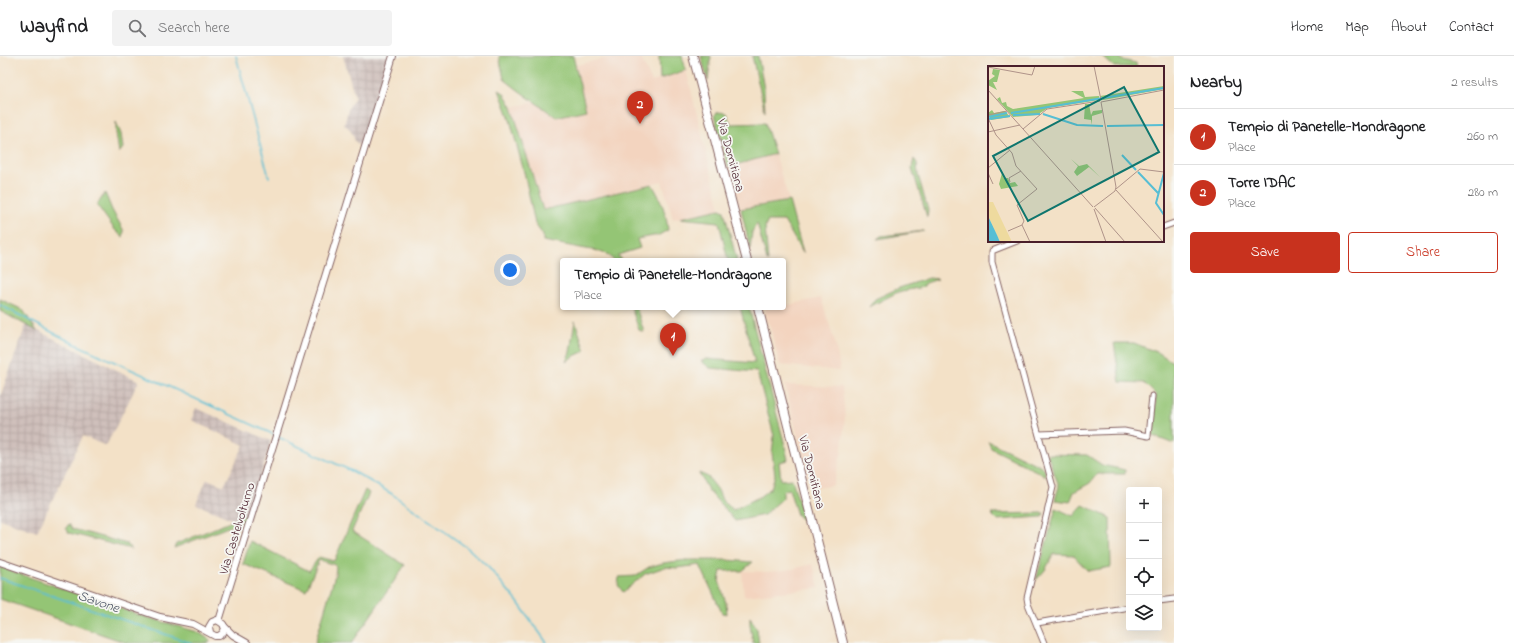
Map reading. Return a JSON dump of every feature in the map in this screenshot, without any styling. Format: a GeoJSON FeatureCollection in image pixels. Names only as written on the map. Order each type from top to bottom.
{"type":"FeatureCollection","features":[{"type":"Feature","properties":{"kind":"main road","name":"Via Domitiana"},"geometry":{"type":"LineString","coordinates":[[693,56],[746,258]]}},
{"type":"Feature","properties":{"kind":"main road","name":"Via Domitiana"},"geometry":{"type":"LineString","coordinates":[[759,310],[843,643]]}},
{"type":"Feature","properties":{"kind":"street","name":"Via Castelvolturno"},"geometry":{"type":"LineString","coordinates":[[219,621],[393,56]]}},
{"type":"Feature","properties":{"kind":"street"},"geometry":{"type":"LineString","coordinates":[[1164,227],[1174,223]]}},
{"type":"Feature","properties":{"kind":"street"},"geometry":{"type":"LineString","coordinates":[[1014,242],[992,250],[992,262],[1053,487],[1027,598],[1031,612],[1037,623],[1044,643]]}},
{"type":"Feature","properties":{"kind":"street"},"geometry":{"type":"LineString","coordinates":[[1039,434],[1124,430],[1148,436],[1152,396]]}},
{"type":"Feature","properties":{"kind":"street"},"geometry":{"type":"LineString","coordinates":[[0,562],[160,617],[193,624],[219,621],[233,635],[244,642]]}},
{"type":"Feature","properties":{"kind":"street"},"geometry":{"type":"LineString","coordinates":[[1162,600],[1174,598]]}},
{"type":"Feature","properties":{"kind":"street"},"geometry":{"type":"LineString","coordinates":[[1037,623],[1126,608]]}},
{"type":"Feature","properties":{"kind":"street"},"geometry":{"type":"LineString","coordinates":[[212,622],[209,627],[214,637]]}},
{"type":"Feature","properties":{"kind":"street"},"geometry":{"type":"LineString","coordinates":[[193,624],[214,637],[244,642]]}},
{"type":"Feature","properties":{"kind":"street"},"geometry":{"type":"LineString","coordinates":[[214,637],[224,630],[224,626]]}},
{"type":"Feature","properties":{"kind":"shaded area"},"geometry":{"type":"Polygon","coordinates":[[[343,56],[389,56],[362,148],[355,141],[348,127],[344,125],[349,107],[355,97],[343,56]]]}},
{"type":"Feature","properties":{"kind":"shaded area"},"geometry":{"type":"Polygon","coordinates":[[[616,56],[640,56],[652,82],[686,70],[720,209],[673,219],[662,181],[542,210],[512,107],[535,102],[556,117],[586,110],[576,65],[616,56]]]}},
{"type":"Feature","properties":{"kind":"shaded area"},"geometry":{"type":"Polygon","coordinates":[[[775,154],[789,201],[741,209],[728,167],[775,154]]]}},
{"type":"Feature","properties":{"kind":"shaded area"},"geometry":{"type":"Polygon","coordinates":[[[821,298],[836,346],[840,371],[780,365],[765,310],[786,310],[786,305],[821,298]]]}},
{"type":"Feature","properties":{"kind":"shaded area"},"geometry":{"type":"Polygon","coordinates":[[[26,325],[139,381],[106,446],[83,436],[37,532],[0,519],[0,397],[26,325]]]}},
{"type":"Feature","properties":{"kind":"shaded area"},"geometry":{"type":"Polygon","coordinates":[[[785,385],[842,387],[845,418],[841,455],[833,485],[811,489],[785,385]]]}},
{"type":"Feature","properties":{"kind":"shaded area"},"geometry":{"type":"Polygon","coordinates":[[[196,408],[271,441],[250,513],[247,515],[234,520],[196,504],[207,479],[224,486],[244,445],[191,420],[196,408]]]}},
{"type":"Feature","properties":{"kind":"shaded area"},"geometry":{"type":"Polygon","coordinates":[[[813,564],[819,588],[744,596],[742,571],[767,572],[792,569],[813,564]]]}},
{"type":"Feature","properties":{"kind":"green space"},"geometry":{"type":"Polygon","coordinates":[[[499,56],[573,56],[586,110],[556,117],[504,79],[499,56]]]}},
{"type":"Feature","properties":{"kind":"green space"},"geometry":{"type":"Polygon","coordinates":[[[659,56],[682,56],[686,70],[660,79],[659,56]]]}},
{"type":"Feature","properties":{"kind":"green space"},"geometry":{"type":"Polygon","coordinates":[[[701,56],[711,56],[708,81],[701,56]]]}},
{"type":"Feature","properties":{"kind":"green space"},"geometry":{"type":"Polygon","coordinates":[[[752,56],[758,56],[764,89],[765,112],[752,56]]]}},
{"type":"Feature","properties":{"kind":"green space"},"geometry":{"type":"Polygon","coordinates":[[[1102,56],[1119,56],[1122,60],[1136,63],[1137,66],[1113,66],[1102,56]]]}},
{"type":"Feature","properties":{"kind":"green space"},"geometry":{"type":"Polygon","coordinates":[[[499,90],[504,93],[512,107],[543,210],[652,184],[663,206],[668,230],[659,235],[637,239],[640,248],[618,255],[620,258],[612,258],[609,255],[597,251],[543,241],[543,235],[535,224],[525,176],[509,116],[499,90]]]}},
{"type":"Feature","properties":{"kind":"green space"},"geometry":{"type":"Polygon","coordinates":[[[718,112],[726,113],[731,124],[765,123],[775,154],[728,167],[714,115],[718,112]]]}},
{"type":"Feature","properties":{"kind":"green space"},"geometry":{"type":"Polygon","coordinates":[[[116,122],[121,134],[123,148],[119,153],[116,133],[116,122]]]}},
{"type":"Feature","properties":{"kind":"green space"},"geometry":{"type":"Polygon","coordinates":[[[914,159],[917,163],[918,175],[928,210],[927,217],[912,168],[914,159]]]}},
{"type":"Feature","properties":{"kind":"green space"},"geometry":{"type":"Polygon","coordinates":[[[105,193],[112,210],[124,231],[123,237],[115,230],[97,205],[105,193]]]}},
{"type":"Feature","properties":{"kind":"green space"},"geometry":{"type":"Polygon","coordinates":[[[789,201],[803,253],[784,221],[768,221],[765,227],[768,258],[766,258],[757,223],[752,232],[750,249],[741,209],[789,201]]]}},
{"type":"Feature","properties":{"kind":"green space"},"geometry":{"type":"Polygon","coordinates":[[[720,209],[724,211],[736,258],[727,258],[719,222],[680,218],[720,209]]]}},
{"type":"Feature","properties":{"kind":"green space"},"geometry":{"type":"Polygon","coordinates":[[[924,231],[877,239],[881,236],[924,231]]]}},
{"type":"Feature","properties":{"kind":"green space"},"geometry":{"type":"Polygon","coordinates":[[[929,278],[938,279],[926,283],[923,287],[898,292],[869,307],[875,299],[899,288],[929,278]]]}},
{"type":"Feature","properties":{"kind":"green space"},"geometry":{"type":"Polygon","coordinates":[[[0,299],[23,310],[37,331],[0,311],[0,299]]]}},
{"type":"Feature","properties":{"kind":"green space"},"geometry":{"type":"Polygon","coordinates":[[[632,310],[637,310],[644,332],[639,330],[632,310]]]}},
{"type":"Feature","properties":{"kind":"green space"},"geometry":{"type":"Polygon","coordinates":[[[741,310],[750,310],[784,442],[788,460],[779,462],[781,480],[792,479],[805,522],[797,515],[789,489],[783,491],[783,498],[764,515],[735,521],[708,490],[699,473],[708,477],[718,490],[722,500],[733,510],[759,497],[771,488],[775,475],[772,453],[774,436],[757,372],[710,368],[701,361],[707,359],[755,363],[741,310]]]}},
{"type":"Feature","properties":{"kind":"green space"},"geometry":{"type":"Polygon","coordinates":[[[575,321],[585,351],[572,357],[566,362],[570,352],[575,321]]]}},
{"type":"Feature","properties":{"kind":"green space"},"geometry":{"type":"Polygon","coordinates":[[[1114,343],[1134,343],[1159,353],[1174,363],[1174,444],[1153,436],[1156,395],[1144,383],[1120,382],[1114,343]]]}},
{"type":"Feature","properties":{"kind":"green space"},"geometry":{"type":"Polygon","coordinates":[[[988,441],[1044,468],[1046,476],[991,448],[988,441]]]}},
{"type":"Feature","properties":{"kind":"green space"},"geometry":{"type":"Polygon","coordinates":[[[1047,454],[1087,455],[1102,465],[1125,470],[1125,474],[1097,474],[1090,483],[1074,492],[1070,502],[1055,500],[1059,486],[1047,454]]]}},
{"type":"Feature","properties":{"kind":"green space"},"geometry":{"type":"Polygon","coordinates":[[[365,490],[369,493],[352,531],[405,565],[352,643],[315,643],[335,575],[335,565],[319,560],[306,590],[243,564],[250,541],[309,571],[319,557],[334,561],[365,490]]]}},
{"type":"Feature","properties":{"kind":"green space"},"geometry":{"type":"Polygon","coordinates":[[[1083,505],[1110,518],[1111,567],[1088,571],[1073,555],[1054,554],[1045,570],[1036,580],[1056,508],[1073,516],[1083,505]]]}},
{"type":"Feature","properties":{"kind":"green space"},"geometry":{"type":"Polygon","coordinates":[[[250,513],[246,520],[174,548],[176,544],[250,513]]]}},
{"type":"Feature","properties":{"kind":"green space"},"geometry":{"type":"Polygon","coordinates":[[[1044,513],[1042,517],[997,520],[991,514],[1044,513]]]}},
{"type":"Feature","properties":{"kind":"green space"},"geometry":{"type":"Polygon","coordinates":[[[69,524],[73,529],[127,544],[131,549],[69,533],[66,528],[69,524]]]}},
{"type":"Feature","properties":{"kind":"green space"},"geometry":{"type":"Polygon","coordinates":[[[687,560],[727,560],[753,562],[742,571],[721,571],[719,581],[726,603],[727,614],[722,613],[700,565],[677,568],[665,567],[645,574],[623,592],[618,585],[619,577],[635,576],[649,567],[663,563],[687,560]]]}},
{"type":"Feature","properties":{"kind":"green space"},"geometry":{"type":"Polygon","coordinates":[[[0,567],[139,615],[198,632],[210,640],[209,643],[127,643],[0,599],[0,567]]]}},
{"type":"Feature","properties":{"kind":"green space"},"geometry":{"type":"Polygon","coordinates":[[[750,617],[757,629],[759,643],[753,643],[750,617]]]}},
{"type":"Feature","properties":{"kind":"waterway"},"geometry":{"type":"LineString","coordinates":[[236,56],[269,177]]}},
{"type":"Feature","properties":{"kind":"waterway"},"geometry":{"type":"LineString","coordinates":[[0,305],[71,342],[275,435]]}},
{"type":"Feature","properties":{"kind":"waterway"},"geometry":{"type":"LineString","coordinates":[[278,437],[356,473],[392,494],[469,549],[489,568],[517,601],[547,643]]}},
{"type":"Feature","properties":{"kind":"waterway","name":"Savone"},"geometry":{"type":"LineString","coordinates":[[0,578],[191,643]]}},
{"type":"Feature","properties":{"kind":"place","name":"Torre IDAC"},"geometry":{"type":"Point","coordinates":[640,124]}},
{"type":"Feature","properties":{"kind":"place","name":"Tempio di Panetelle-Mondragone"},"geometry":{"type":"Point","coordinates":[673,356]}}]}
